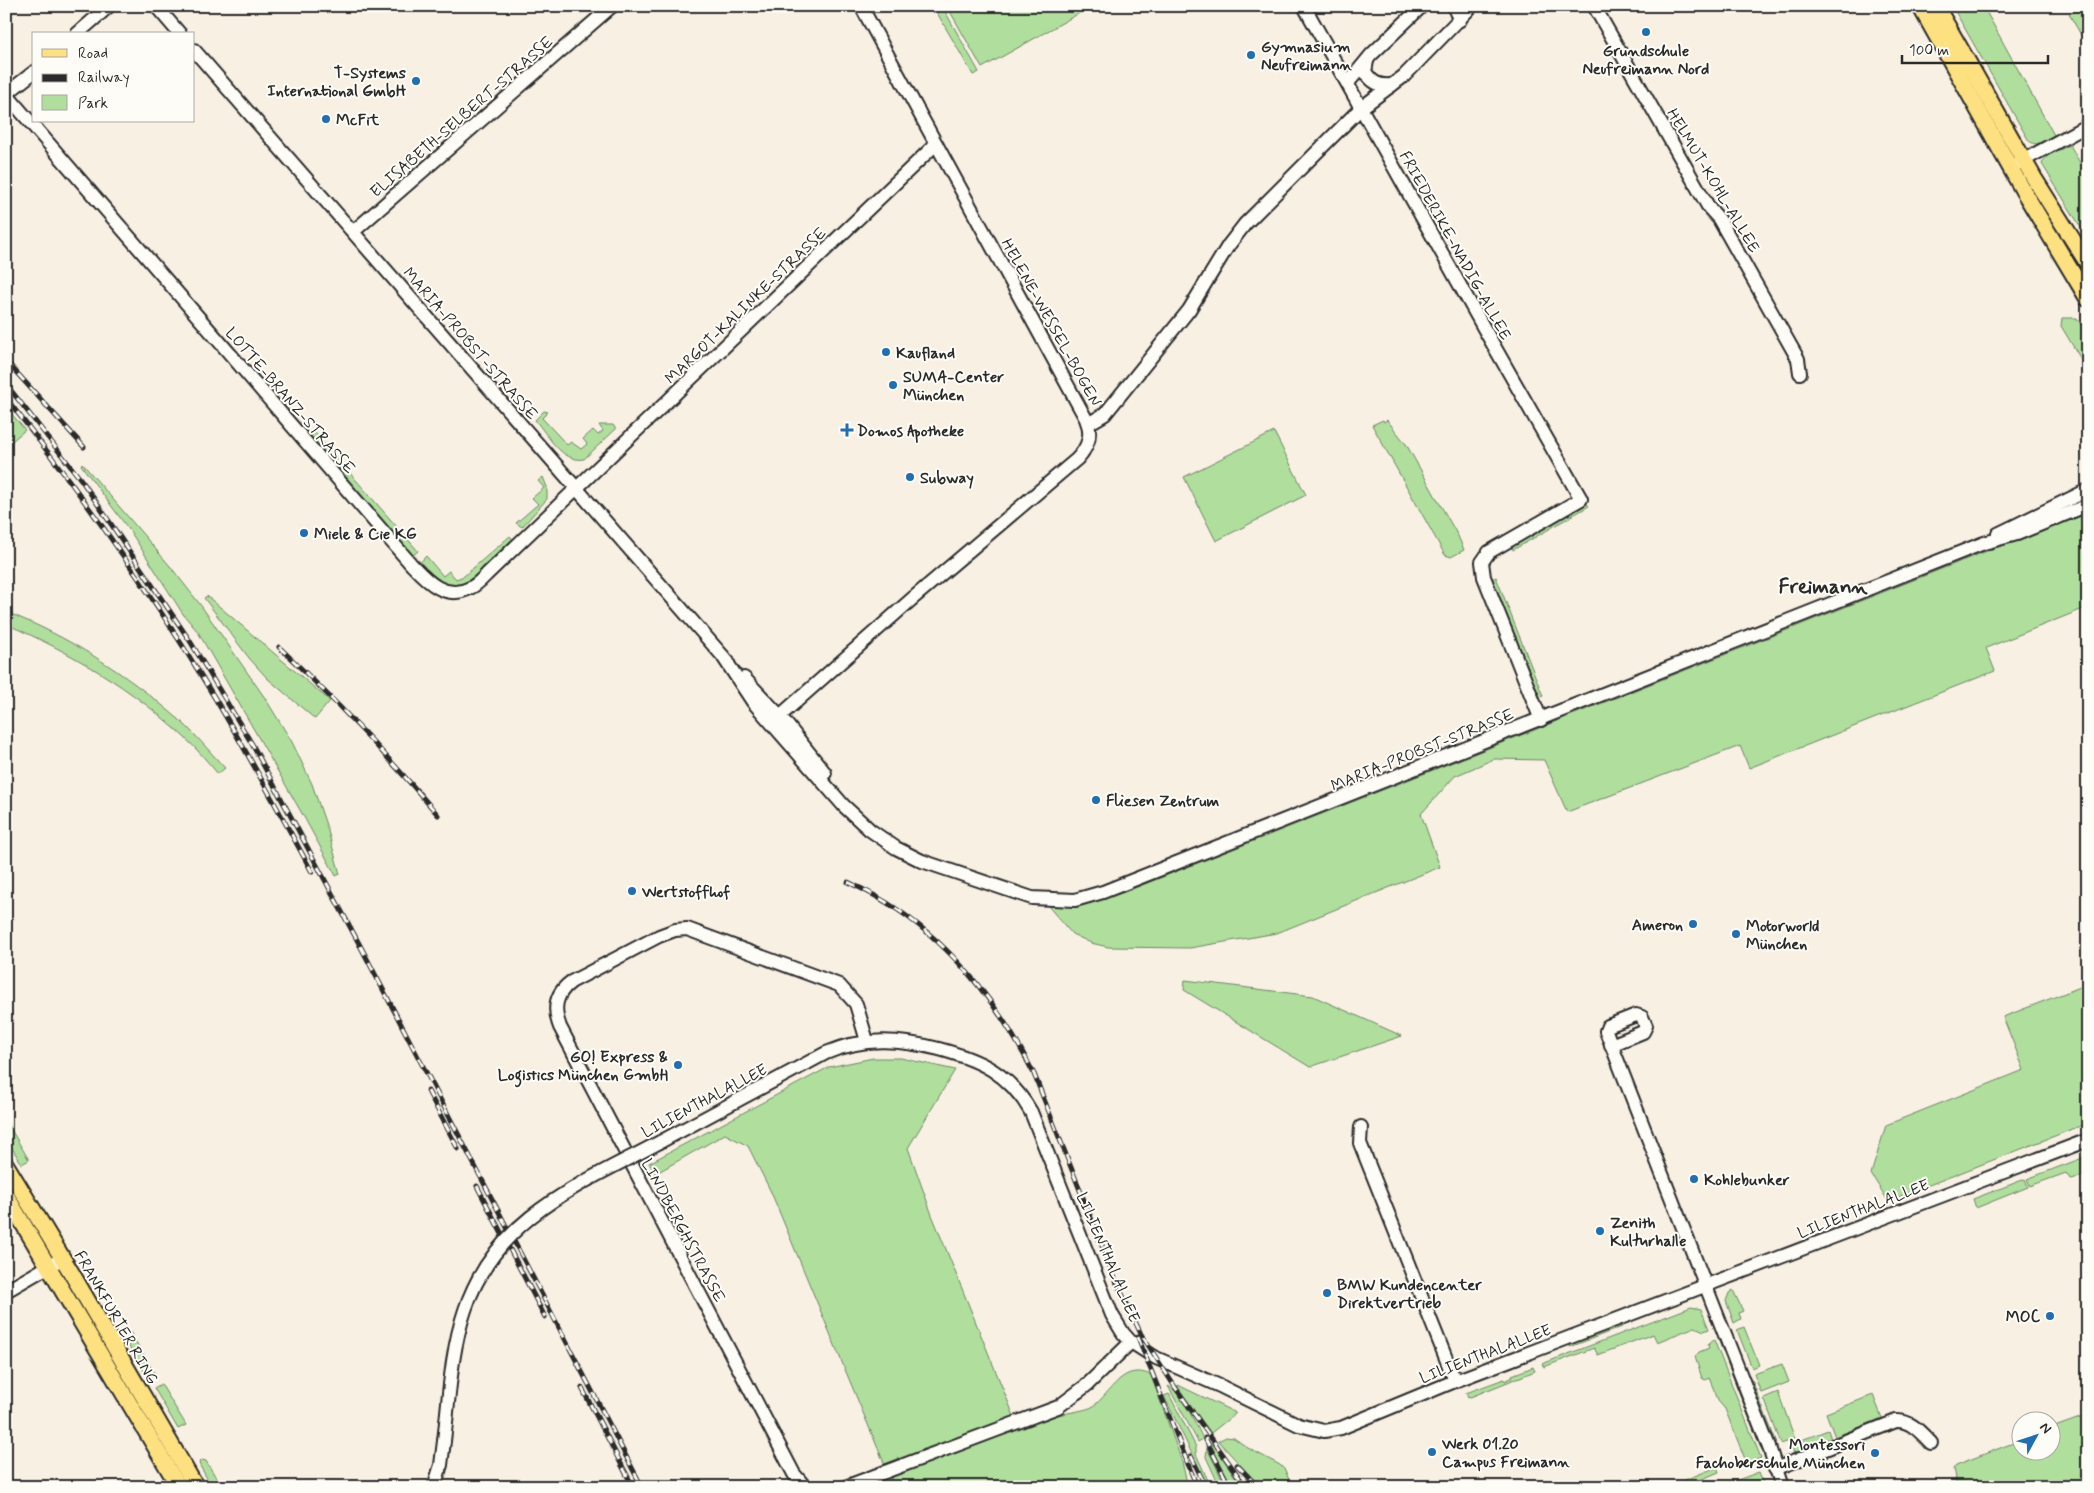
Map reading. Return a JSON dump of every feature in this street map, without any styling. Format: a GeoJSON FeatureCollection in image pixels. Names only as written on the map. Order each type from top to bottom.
{"type":"FeatureCollection","features":[{"type":"Feature","properties":{"kind":"main road"},"geometry":{"type":"LineString","coordinates":[[1920,6],[2010,167],[2088,299]]}},
{"type":"Feature","properties":{"kind":"main road"},"geometry":{"type":"LineString","coordinates":[[1936,6],[2024,160],[2088,264]]}},
{"type":"Feature","properties":{"kind":"main road","name":"FRANKFURTER RING"},"geometry":{"type":"LineString","coordinates":[[6,1165],[63,1258],[196,1487]]}},
{"type":"Feature","properties":{"kind":"main road","name":"FRANKFURTER RING"},"geometry":{"type":"LineString","coordinates":[[6,1195],[179,1487]]}},
{"type":"Feature","properties":{"kind":"street"},"geometry":{"type":"LineString","coordinates":[[79,32],[109,6]]}},
{"type":"Feature","properties":{"kind":"street"},"geometry":{"type":"LineString","coordinates":[[156,6],[178,32]]}},
{"type":"Feature","properties":{"kind":"street","name":"ELISABETH-SELBERT-STRASSE"},"geometry":{"type":"LineString","coordinates":[[354,231],[612,6]]}},
{"type":"Feature","properties":{"kind":"street","name":"HELENE-WESSEL-BOGEN"},"geometry":{"type":"LineString","coordinates":[[776,720],[912,599],[1076,459],[1088,444],[1090,433],[1088,424],[860,6]]}},
{"type":"Feature","properties":{"kind":"street","name":"FRIEDERIKE-NADIG-ALLEE"},"geometry":{"type":"LineString","coordinates":[[1304,6],[1486,332],[1582,499],[1489,552],[1482,562],[1483,574],[1541,720]]}},
{"type":"Feature","properties":{"kind":"street"},"geometry":{"type":"LineString","coordinates":[[1348,84],[1367,61],[1422,6]]}},
{"type":"Feature","properties":{"kind":"street"},"geometry":{"type":"LineString","coordinates":[[1453,6],[1460,20]]}},
{"type":"Feature","properties":{"kind":"street"},"geometry":{"type":"LineString","coordinates":[[1088,424],[1105,414],[1182,318],[1228,246],[1246,224],[1361,108],[1404,76],[1472,6]]}},
{"type":"Feature","properties":{"kind":"street","name":"HELMUT-KOHL-ALLEE"},"geometry":{"type":"LineString","coordinates":[[1594,6],[1704,200],[1719,219],[1798,359],[1800,372]]}},
{"type":"Feature","properties":{"kind":"street","name":"MARIA-PROBST-STRASSE"},"geometry":{"type":"LineString","coordinates":[[195,51],[354,231],[724,658],[753,702],[776,720],[844,806],[870,830],[896,848],[922,861],[1032,898],[1074,900],[1103,892],[1984,543],[2017,534],[2088,505]]}},
{"type":"Feature","properties":{"kind":"street"},"geometry":{"type":"LineString","coordinates":[[1367,61],[1364,72],[1373,82],[1379,86],[1392,85]]}},
{"type":"Feature","properties":{"kind":"street"},"geometry":{"type":"LineString","coordinates":[[6,94],[32,74]]}},
{"type":"Feature","properties":{"kind":"street","name":"LOTTE-BRANZ-STRASSE"},"geometry":{"type":"LineString","coordinates":[[6,94],[405,557],[434,587],[453,594],[471,588],[576,489]]}},
{"type":"Feature","properties":{"kind":"street"},"geometry":{"type":"LineString","coordinates":[[2010,167],[2088,125]]}},
{"type":"Feature","properties":{"kind":"street","name":"MARGOT-KALINKE-STRASSE"},"geometry":{"type":"LineString","coordinates":[[576,489],[936,144]]}},
{"type":"Feature","properties":{"kind":"street","name":"MARIA-PROBST-STRASSE"},"geometry":{"type":"LineString","coordinates":[[1984,543],[2001,532],[2088,490]]}},
{"type":"Feature","properties":{"kind":"street","name":"LINDBERGHSTRASSE"},"geometry":{"type":"LineString","coordinates":[[805,1487],[794,1474],[560,1027],[555,1006],[561,992],[571,982],[659,936],[675,930],[687,929],[839,985],[856,1004],[867,1041]]}},
{"type":"Feature","properties":{"kind":"street"},"geometry":{"type":"LineString","coordinates":[[1611,1045],[1643,1032],[1646,1026],[1642,1017],[1636,1015],[1608,1026],[1606,1031],[1611,1045],[1770,1450],[1782,1487]]}},
{"type":"Feature","properties":{"kind":"street","name":"LILIENTHALALLEE"},"geometry":{"type":"LineString","coordinates":[[434,1487],[441,1466],[459,1331],[468,1302],[489,1261],[518,1226],[545,1204],[826,1053],[849,1044],[883,1040],[908,1043],[964,1056],[990,1068],[1013,1087],[1026,1103],[1036,1123],[1112,1316],[1131,1342],[1143,1351],[1222,1387],[1289,1421],[1324,1431],[1341,1428],[1455,1381],[2088,1140]]}},
{"type":"Feature","properties":{"kind":"street"},"geometry":{"type":"LineString","coordinates":[[1362,1127],[1360,1144],[1455,1381]]}},
{"type":"Feature","properties":{"kind":"street"},"geometry":{"type":"LineString","coordinates":[[6,1291],[63,1258]]}},
{"type":"Feature","properties":{"kind":"street"},"geometry":{"type":"LineString","coordinates":[[845,1487],[1058,1407],[1087,1385],[1131,1342]]}},
{"type":"Feature","properties":{"kind":"street"},"geometry":{"type":"LineString","coordinates":[[1775,1468],[1896,1421],[1912,1425],[1931,1443]]}},
{"type":"Feature","properties":{"kind":"green space"},"geometry":{"type":"Polygon","coordinates":[[[933,6],[942,6],[979,72],[973,75],[933,6]]]}},
{"type":"Feature","properties":{"kind":"green space"},"geometry":{"type":"Polygon","coordinates":[[[947,6],[1092,6],[982,68],[947,6]]]}},
{"type":"Feature","properties":{"kind":"green space"},"geometry":{"type":"Polygon","coordinates":[[[1952,6],[1983,6],[2054,135],[2036,144],[2029,141],[1952,6]]]}},
{"type":"Feature","properties":{"kind":"green space"},"geometry":{"type":"Polygon","coordinates":[[[2088,6],[2088,26],[2083,28],[2088,38],[2088,47],[2069,14],[2088,6]]]}},
{"type":"Feature","properties":{"kind":"green space"},"geometry":{"type":"Polygon","coordinates":[[[2070,145],[2088,177],[2088,239],[2042,164],[2049,155],[2070,145]]]}},
{"type":"Feature","properties":{"kind":"green space"},"geometry":{"type":"Polygon","coordinates":[[[2062,318],[2077,318],[2088,338],[2088,371],[2061,326],[2062,318]]]}},
{"type":"Feature","properties":{"kind":"green space"},"geometry":{"type":"Polygon","coordinates":[[[6,407],[25,430],[6,446],[6,407]]]}},
{"type":"Feature","properties":{"kind":"green space"},"geometry":{"type":"Polygon","coordinates":[[[544,411],[548,412],[542,418],[567,445],[571,442],[581,449],[587,444],[583,439],[593,430],[598,435],[603,431],[599,425],[613,425],[616,429],[584,459],[576,459],[562,452],[535,420],[544,411]]]}},
{"type":"Feature","properties":{"kind":"green space"},"geometry":{"type":"Polygon","coordinates":[[[1383,420],[1384,422],[1387,420],[1406,444],[1464,550],[1451,557],[1445,555],[1372,425],[1383,420]]]}},
{"type":"Feature","properties":{"kind":"green space"},"geometry":{"type":"Polygon","coordinates":[[[314,432],[418,551],[411,557],[311,442],[309,436],[314,432]]]}},
{"type":"Feature","properties":{"kind":"green space"},"geometry":{"type":"Polygon","coordinates":[[[1274,432],[1306,495],[1216,541],[1184,477],[1274,432]]]}},
{"type":"Feature","properties":{"kind":"green space"},"geometry":{"type":"Polygon","coordinates":[[[82,463],[170,566],[202,607],[265,698],[292,742],[312,784],[340,874],[336,876],[198,632],[183,614],[130,531],[81,465],[82,463]]]}},
{"type":"Feature","properties":{"kind":"green space"},"geometry":{"type":"Polygon","coordinates":[[[543,477],[547,487],[547,499],[522,527],[516,523],[538,504],[532,498],[544,488],[538,481],[543,477]]]}},
{"type":"Feature","properties":{"kind":"green space"},"geometry":{"type":"Polygon","coordinates":[[[1587,504],[1589,506],[1513,550],[1509,544],[1529,533],[1531,536],[1587,504]]]}},
{"type":"Feature","properties":{"kind":"green space"},"geometry":{"type":"Polygon","coordinates":[[[2088,511],[2088,607],[1986,648],[1995,671],[1749,768],[1740,746],[1567,812],[1544,760],[1494,759],[1455,776],[1421,814],[1440,867],[1277,933],[1190,948],[1108,947],[1091,943],[1072,934],[1048,906],[1075,906],[1122,893],[2088,511]]]}},
{"type":"Feature","properties":{"kind":"green space"},"geometry":{"type":"Polygon","coordinates":[[[510,536],[515,542],[488,569],[467,583],[455,586],[443,585],[431,579],[418,565],[426,556],[443,576],[449,571],[456,579],[464,576],[510,536]]]}},
{"type":"Feature","properties":{"kind":"green space"},"geometry":{"type":"Polygon","coordinates":[[[1496,577],[1543,696],[1537,698],[1490,580],[1496,577]]]}},
{"type":"Feature","properties":{"kind":"green space"},"geometry":{"type":"Polygon","coordinates":[[[207,596],[330,701],[315,719],[267,678],[249,658],[204,598],[207,596]]]}},
{"type":"Feature","properties":{"kind":"green space"},"geometry":{"type":"Polygon","coordinates":[[[6,612],[74,644],[136,685],[182,722],[225,768],[218,774],[184,737],[144,703],[100,673],[54,647],[6,624],[6,612]]]}},
{"type":"Feature","properties":{"kind":"green space"},"geometry":{"type":"Polygon","coordinates":[[[1185,980],[1313,996],[1402,1036],[1310,1067],[1184,990],[1185,980]]]}},
{"type":"Feature","properties":{"kind":"green space"},"geometry":{"type":"Polygon","coordinates":[[[2088,984],[2088,1123],[1888,1201],[1871,1174],[1886,1125],[2024,1070],[2003,1017],[2088,984]]]}},
{"type":"Feature","properties":{"kind":"green space"},"geometry":{"type":"Polygon","coordinates":[[[873,1058],[901,1058],[955,1070],[908,1148],[932,1215],[1016,1421],[1087,1409],[1099,1401],[1124,1376],[1141,1372],[1151,1375],[1182,1462],[1188,1487],[894,1487],[771,1192],[748,1146],[725,1134],[655,1174],[649,1163],[829,1067],[873,1058]]]}},
{"type":"Feature","properties":{"kind":"green space"},"geometry":{"type":"Polygon","coordinates":[[[6,1121],[29,1160],[22,1164],[6,1139],[6,1121]]]}},
{"type":"Feature","properties":{"kind":"green space"},"geometry":{"type":"Polygon","coordinates":[[[2088,1156],[2087,1169],[2080,1177],[2070,1179],[2066,1173],[2030,1186],[2027,1179],[2088,1156]]]}},
{"type":"Feature","properties":{"kind":"green space"},"geometry":{"type":"Polygon","coordinates":[[[2025,1179],[2028,1187],[1976,1208],[1973,1199],[2025,1179]]]}},
{"type":"Feature","properties":{"kind":"green space"},"geometry":{"type":"Polygon","coordinates":[[[1733,1290],[1743,1311],[1739,1313],[1741,1319],[1734,1323],[1726,1301],[1729,1293],[1733,1290]]]}},
{"type":"Feature","properties":{"kind":"green space"},"geometry":{"type":"Polygon","coordinates":[[[1691,1307],[1701,1309],[1709,1329],[1704,1331],[1695,1327],[1657,1342],[1653,1334],[1598,1355],[1594,1348],[1544,1367],[1542,1364],[1691,1307]]]}},
{"type":"Feature","properties":{"kind":"green space"},"geometry":{"type":"Polygon","coordinates":[[[1623,1325],[1622,1327],[1570,1347],[1571,1342],[1623,1325]]]}},
{"type":"Feature","properties":{"kind":"green space"},"geometry":{"type":"Polygon","coordinates":[[[1744,1327],[1759,1365],[1752,1368],[1737,1330],[1744,1327]]]}},
{"type":"Feature","properties":{"kind":"green space"},"geometry":{"type":"Polygon","coordinates":[[[130,1332],[155,1374],[148,1378],[123,1337],[130,1332]]]}},
{"type":"Feature","properties":{"kind":"green space"},"geometry":{"type":"Polygon","coordinates":[[[1718,1339],[1722,1340],[1765,1449],[1762,1451],[1718,1339]]]}},
{"type":"Feature","properties":{"kind":"green space"},"geometry":{"type":"Polygon","coordinates":[[[1714,1340],[1761,1458],[1747,1464],[1725,1409],[1719,1402],[1709,1378],[1705,1380],[1702,1378],[1695,1357],[1699,1352],[1709,1348],[1708,1345],[1714,1340]]]}},
{"type":"Feature","properties":{"kind":"green space"},"geometry":{"type":"Polygon","coordinates":[[[1782,1364],[1789,1382],[1761,1393],[1754,1374],[1782,1364]]]}},
{"type":"Feature","properties":{"kind":"green space"},"geometry":{"type":"Polygon","coordinates":[[[1533,1367],[1535,1371],[1468,1398],[1466,1393],[1504,1379],[1505,1381],[1513,1377],[1512,1375],[1533,1367]]]}},
{"type":"Feature","properties":{"kind":"green space"},"geometry":{"type":"Polygon","coordinates":[[[1749,1380],[1752,1380],[1777,1444],[1775,1445],[1749,1380]]]}},
{"type":"Feature","properties":{"kind":"green space"},"geometry":{"type":"Polygon","coordinates":[[[161,1384],[186,1425],[178,1429],[154,1388],[161,1384]]]}},
{"type":"Feature","properties":{"kind":"green space"},"geometry":{"type":"Polygon","coordinates":[[[1178,1385],[1236,1413],[1211,1433],[1178,1388],[1178,1385]]]}},
{"type":"Feature","properties":{"kind":"green space"},"geometry":{"type":"Polygon","coordinates":[[[1168,1386],[1178,1395],[1193,1418],[1203,1439],[1198,1442],[1168,1386]]]}},
{"type":"Feature","properties":{"kind":"green space"},"geometry":{"type":"Polygon","coordinates":[[[1778,1392],[1795,1439],[1781,1444],[1764,1398],[1778,1392]]]}},
{"type":"Feature","properties":{"kind":"green space"},"geometry":{"type":"Polygon","coordinates":[[[1169,1394],[1196,1447],[1196,1454],[1211,1487],[1208,1487],[1164,1396],[1169,1394]]]}},
{"type":"Feature","properties":{"kind":"green space"},"geometry":{"type":"Polygon","coordinates":[[[1873,1395],[1882,1418],[1835,1437],[1826,1413],[1873,1395]]]}},
{"type":"Feature","properties":{"kind":"green space"},"geometry":{"type":"Polygon","coordinates":[[[2088,1415],[2088,1487],[1957,1487],[1953,1469],[1956,1465],[2012,1443],[2012,1460],[2062,1460],[2062,1424],[2088,1415]]]}},
{"type":"Feature","properties":{"kind":"green space"},"geometry":{"type":"Polygon","coordinates":[[[1828,1430],[1831,1439],[1794,1454],[1791,1444],[1828,1430]]]}},
{"type":"Feature","properties":{"kind":"green space"},"geometry":{"type":"Polygon","coordinates":[[[1226,1437],[1234,1438],[1248,1448],[1280,1465],[1285,1470],[1292,1487],[1261,1487],[1218,1441],[1226,1437]]]}},
{"type":"Feature","properties":{"kind":"green space"},"geometry":{"type":"Polygon","coordinates":[[[1213,1444],[1236,1478],[1229,1480],[1211,1445],[1213,1444]]]}},
{"type":"Feature","properties":{"kind":"green space"},"geometry":{"type":"Polygon","coordinates":[[[1207,1448],[1224,1483],[1218,1483],[1206,1457],[1207,1448]]]}},
{"type":"Feature","properties":{"kind":"green space"},"geometry":{"type":"Polygon","coordinates":[[[202,1460],[206,1461],[220,1484],[212,1487],[200,1466],[199,1463],[202,1460]]]}},
{"type":"Feature","properties":{"kind":"green space"},"geometry":{"type":"Polygon","coordinates":[[[1717,1467],[1719,1472],[1683,1487],[1667,1487],[1717,1467]]]}},
{"type":"Feature","properties":{"kind":"green space"},"geometry":{"type":"Polygon","coordinates":[[[1759,1472],[1765,1487],[1719,1487],[1759,1472]]]}},
{"type":"Feature","properties":{"kind":"railway"},"geometry":{"type":"LineString","coordinates":[[6,361],[84,447]]}},
{"type":"Feature","properties":{"kind":"railway"},"geometry":{"type":"LineString","coordinates":[[6,384],[82,481],[190,641],[252,744],[363,951],[642,1487]]}},
{"type":"Feature","properties":{"kind":"railway"},"geometry":{"type":"LineString","coordinates":[[6,398],[97,518],[154,601],[233,729],[312,872]]}},
{"type":"Feature","properties":{"kind":"railway"},"geometry":{"type":"LineString","coordinates":[[279,647],[361,729],[438,815]]}},
{"type":"Feature","properties":{"kind":"railway"},"geometry":{"type":"LineString","coordinates":[[848,882],[898,910],[940,944],[976,983],[1008,1027],[1034,1074],[1116,1281],[1141,1334],[1175,1387],[1246,1487]]}},
{"type":"Feature","properties":{"kind":"railway"},"geometry":{"type":"LineString","coordinates":[[428,1091],[458,1149]]}},
{"type":"Feature","properties":{"kind":"railway"},"geometry":{"type":"LineString","coordinates":[[477,1186],[545,1317]]}},
{"type":"Feature","properties":{"kind":"railway"},"geometry":{"type":"LineString","coordinates":[[1138,1337],[1197,1487]]}},
{"type":"Feature","properties":{"kind":"railway"},"geometry":{"type":"LineString","coordinates":[[582,1388],[633,1487]]}},
{"type":"Feature","properties":{"kind":"railway"},"geometry":{"type":"LineString","coordinates":[[1205,1438],[1230,1487]]}},
{"type":"Feature","properties":{"kind":"railway"},"geometry":{"type":"LineString","coordinates":[[1191,1456],[1206,1487]]}},
{"type":"Feature","properties":{"kind":"railway"},"geometry":{"type":"LineString","coordinates":[[1237,1465],[1258,1487]]}},
{"type":"Feature","properties":{"kind":"place","name":"Grundschule Neufreimann Nord"},"geometry":{"type":"Point","coordinates":[1646,32]}},
{"type":"Feature","properties":{"kind":"place","name":"Gymnasium Neufreimann"},"geometry":{"type":"Point","coordinates":[1251,55]}},
{"type":"Feature","properties":{"kind":"place","name":"T-Systems International GmbH"},"geometry":{"type":"Point","coordinates":[416,81]}},
{"type":"Feature","properties":{"kind":"place","name":"McFit"},"geometry":{"type":"Point","coordinates":[326,119]}},
{"type":"Feature","properties":{"kind":"place","name":"Kaufland"},"geometry":{"type":"Point","coordinates":[886,352]}},
{"type":"Feature","properties":{"kind":"place","name":"SUMA-Center München"},"geometry":{"type":"Point","coordinates":[893,385]}},
{"type":"Feature","properties":{"kind":"place","name":"Domos Apotheke"},"geometry":{"type":"Point","coordinates":[847,430]}},
{"type":"Feature","properties":{"kind":"place","name":"Subway"},"geometry":{"type":"Point","coordinates":[910,477]}},
{"type":"Feature","properties":{"kind":"place","name":"Miele & Cie KG"},"geometry":{"type":"Point","coordinates":[304,533]}},
{"type":"Feature","properties":{"kind":"place","name":"Fliesen Zentrum"},"geometry":{"type":"Point","coordinates":[1096,800]}},
{"type":"Feature","properties":{"kind":"place","name":"Wertstoffhof"},"geometry":{"type":"Point","coordinates":[632,891]}},
{"type":"Feature","properties":{"kind":"place","name":"Ameron"},"geometry":{"type":"Point","coordinates":[1693,924]}},
{"type":"Feature","properties":{"kind":"place","name":"Motorworld München"},"geometry":{"type":"Point","coordinates":[1736,934]}},
{"type":"Feature","properties":{"kind":"place","name":"GO! Express & Logistics München GmbH"},"geometry":{"type":"Point","coordinates":[678,1065]}},
{"type":"Feature","properties":{"kind":"place","name":"Kohlebunker"},"geometry":{"type":"Point","coordinates":[1694,1179]}},
{"type":"Feature","properties":{"kind":"place","name":"Zenith Kulturhalle"},"geometry":{"type":"Point","coordinates":[1600,1231]}},
{"type":"Feature","properties":{"kind":"place","name":"BMW Kundencenter Direktvertrieb"},"geometry":{"type":"Point","coordinates":[1327,1293]}},
{"type":"Feature","properties":{"kind":"place","name":"MOC"},"geometry":{"type":"Point","coordinates":[2050,1316]}},
{"type":"Feature","properties":{"kind":"place","name":"Werk 01.20 Campus Freimann"},"geometry":{"type":"Point","coordinates":[1432,1452]}},
{"type":"Feature","properties":{"kind":"place","name":"Montessori Fachoberschule München"},"geometry":{"type":"Point","coordinates":[1875,1453]}},
{"type":"Feature","properties":{"kind":"district","name":"Freimann"},"geometry":{"type":"Point","coordinates":[1823,586]}}]}
